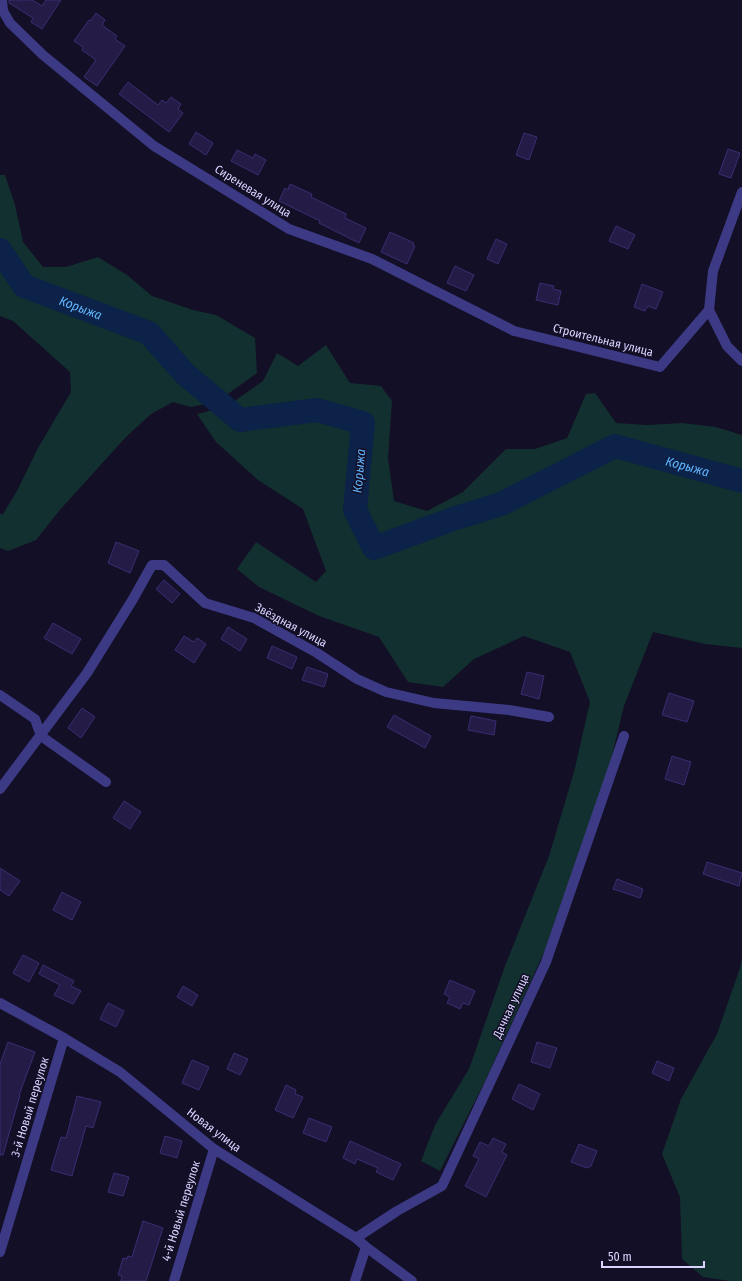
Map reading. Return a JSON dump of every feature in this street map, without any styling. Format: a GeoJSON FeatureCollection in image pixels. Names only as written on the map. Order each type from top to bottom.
{"type":"FeatureCollection","features":[{"type":"Feature","properties":{"kind":"street","name":"Сиреневая улица"},"geometry":{"type":"LineString","coordinates":[[2,0],[5,23],[154,146],[289,229],[372,259],[514,331]]}},
{"type":"Feature","properties":{"kind":"street"},"geometry":{"type":"LineString","coordinates":[[742,192],[713,271],[709,310],[727,346],[742,361]]}},
{"type":"Feature","properties":{"kind":"street","name":"Строительная улица"},"geometry":{"type":"LineString","coordinates":[[514,331],[660,367],[709,310]]}},
{"type":"Feature","properties":{"kind":"street","name":"Звёздная улица"},"geometry":{"type":"LineString","coordinates":[[0,789],[87,673],[152,566],[164,565],[205,603],[254,618],[317,653],[357,679],[386,692],[434,703],[509,710],[549,718]]}},
{"type":"Feature","properties":{"kind":"street"},"geometry":{"type":"LineString","coordinates":[[0,695],[35,719],[40,736],[106,782]]}},
{"type":"Feature","properties":{"kind":"street","name":"Дачная улица"},"geometry":{"type":"LineString","coordinates":[[356,1238],[397,1211],[442,1186],[546,962],[624,736]]}},
{"type":"Feature","properties":{"kind":"street","name":"Новая улица"},"geometry":{"type":"LineString","coordinates":[[0,1003],[64,1038],[120,1072],[214,1149],[356,1238],[412,1281]]}},
{"type":"Feature","properties":{"kind":"street","name":"3-й Новый переулок"},"geometry":{"type":"LineString","coordinates":[[0,1252],[64,1038]]}},
{"type":"Feature","properties":{"kind":"street","name":"4-й Новый переулок"},"geometry":{"type":"LineString","coordinates":[[174,1281],[214,1149]]}},
{"type":"Feature","properties":{"kind":"street"},"geometry":{"type":"LineString","coordinates":[[355,1281],[366,1246]]}},
{"type":"Feature","properties":{"kind":"green space"},"geometry":{"type":"Polygon","coordinates":[[[0,175],[5,175],[15,205],[23,242],[43,267],[66,267],[98,257],[127,275],[152,296],[193,310],[216,315],[255,338],[257,373],[217,402],[191,407],[173,402],[151,414],[125,438],[59,511],[36,540],[8,551],[0,548],[0,514],[3,514],[17,491],[38,448],[71,392],[70,372],[13,321],[0,316],[0,175]]]}},
{"type":"Feature","properties":{"kind":"green space"},"geometry":{"type":"Polygon","coordinates":[[[326,345],[350,383],[381,386],[392,401],[388,458],[394,501],[427,511],[463,492],[506,449],[535,449],[567,438],[586,394],[595,393],[616,423],[647,425],[682,423],[716,427],[742,435],[742,648],[705,644],[653,632],[624,706],[609,768],[566,904],[486,1079],[440,1171],[421,1161],[435,1125],[469,1069],[505,966],[549,856],[574,772],[590,702],[570,652],[524,636],[474,659],[443,687],[408,682],[379,637],[319,616],[259,587],[237,569],[256,542],[316,582],[326,571],[303,509],[258,480],[216,442],[197,414],[226,407],[263,381],[277,353],[298,366],[326,345]]]}},
{"type":"Feature","properties":{"kind":"green space"},"geometry":{"type":"Polygon","coordinates":[[[742,958],[742,1281],[730,1281],[703,1277],[682,1259],[680,1197],[662,1154],[681,1099],[717,1034],[740,968],[742,958]]]}},
{"type":"Feature","properties":{"kind":"building"},"geometry":{"type":"Polygon","coordinates":[[[9,0],[32,0],[42,6],[46,0],[61,0],[42,29],[31,22],[33,18],[9,3],[9,0]]]}},
{"type":"Feature","properties":{"kind":"building"},"geometry":{"type":"Polygon","coordinates":[[[96,13],[105,20],[102,25],[117,36],[115,39],[125,46],[97,86],[84,77],[96,60],[82,50],[83,47],[74,41],[96,13]]]}},
{"type":"Feature","properties":{"kind":"building"},"geometry":{"type":"Polygon","coordinates":[[[128,82],[158,105],[162,100],[166,103],[171,97],[181,104],[178,109],[183,113],[169,132],[119,94],[128,82]]]}},
{"type":"Feature","properties":{"kind":"building"},"geometry":{"type":"Polygon","coordinates":[[[196,132],[213,143],[206,155],[189,144],[196,132]]]}},
{"type":"Feature","properties":{"kind":"building"},"geometry":{"type":"Polygon","coordinates":[[[524,133],[537,137],[529,160],[516,155],[524,133]]]}},
{"type":"Feature","properties":{"kind":"building"},"geometry":{"type":"Polygon","coordinates":[[[728,149],[740,153],[731,178],[719,174],[728,149]]]}},
{"type":"Feature","properties":{"kind":"building"},"geometry":{"type":"Polygon","coordinates":[[[237,150],[253,158],[255,154],[266,160],[258,175],[231,161],[237,150]]]}},
{"type":"Feature","properties":{"kind":"building"},"geometry":{"type":"Polygon","coordinates":[[[290,184],[312,194],[311,197],[346,214],[345,218],[366,228],[359,243],[319,223],[320,221],[279,201],[285,188],[288,190],[290,184]]]}},
{"type":"Feature","properties":{"kind":"building"},"geometry":{"type":"Polygon","coordinates":[[[616,226],[635,235],[628,249],[609,241],[616,226]]]}},
{"type":"Feature","properties":{"kind":"building"},"geometry":{"type":"Polygon","coordinates":[[[390,232],[414,243],[413,245],[415,246],[407,264],[381,252],[390,232]]]}},
{"type":"Feature","properties":{"kind":"building"},"geometry":{"type":"Polygon","coordinates":[[[496,239],[507,244],[498,264],[487,259],[496,239]]]}},
{"type":"Feature","properties":{"kind":"building"},"geometry":{"type":"Polygon","coordinates":[[[455,266],[474,275],[466,291],[447,283],[455,266]]]}},
{"type":"Feature","properties":{"kind":"building"},"geometry":{"type":"Polygon","coordinates":[[[540,283],[554,286],[553,289],[561,291],[558,305],[536,300],[540,283]]]}},
{"type":"Feature","properties":{"kind":"building"},"geometry":{"type":"Polygon","coordinates":[[[642,284],[663,292],[656,309],[648,306],[645,311],[634,307],[642,284]]]}},
{"type":"Feature","properties":{"kind":"building"},"geometry":{"type":"Polygon","coordinates":[[[116,542],[139,551],[130,573],[108,563],[116,542]]]}},
{"type":"Feature","properties":{"kind":"building"},"geometry":{"type":"Polygon","coordinates":[[[164,580],[180,594],[172,603],[156,589],[164,580]]]}},
{"type":"Feature","properties":{"kind":"building"},"geometry":{"type":"Polygon","coordinates":[[[53,623],[81,639],[72,654],[44,638],[53,623]]]}},
{"type":"Feature","properties":{"kind":"building"},"geometry":{"type":"Polygon","coordinates":[[[228,627],[247,639],[240,651],[221,639],[228,627]]]}},
{"type":"Feature","properties":{"kind":"building"},"geometry":{"type":"Polygon","coordinates":[[[184,636],[194,642],[197,638],[206,644],[194,663],[175,650],[184,636]]]}},
{"type":"Feature","properties":{"kind":"building"},"geometry":{"type":"Polygon","coordinates":[[[272,646],[297,657],[292,669],[267,658],[272,646]]]}},
{"type":"Feature","properties":{"kind":"building"},"geometry":{"type":"Polygon","coordinates":[[[307,667],[328,674],[324,687],[302,680],[307,667]]]}},
{"type":"Feature","properties":{"kind":"building"},"geometry":{"type":"Polygon","coordinates":[[[527,672],[544,676],[539,699],[521,694],[527,672]]]}},
{"type":"Feature","properties":{"kind":"building"},"geometry":{"type":"Polygon","coordinates":[[[669,693],[694,701],[687,722],[662,715],[669,693]]]}},
{"type":"Feature","properties":{"kind":"building"},"geometry":{"type":"Polygon","coordinates":[[[82,708],[95,717],[81,738],[68,728],[82,708]]]}},
{"type":"Feature","properties":{"kind":"building"},"geometry":{"type":"Polygon","coordinates":[[[394,715],[431,736],[425,748],[387,727],[394,715]]]}},
{"type":"Feature","properties":{"kind":"building"},"geometry":{"type":"Polygon","coordinates":[[[471,716],[496,721],[494,735],[468,730],[471,716]]]}},
{"type":"Feature","properties":{"kind":"building"},"geometry":{"type":"Polygon","coordinates":[[[672,756],[691,762],[684,785],[665,779],[672,756]]]}},
{"type":"Feature","properties":{"kind":"building"},"geometry":{"type":"Polygon","coordinates":[[[124,801],[141,812],[130,829],[113,818],[124,801]]]}},
{"type":"Feature","properties":{"kind":"building"},"geometry":{"type":"Polygon","coordinates":[[[707,862],[742,873],[739,886],[703,874],[707,862]]]}},
{"type":"Feature","properties":{"kind":"building"},"geometry":{"type":"Polygon","coordinates":[[[0,868],[20,881],[9,896],[0,890],[0,868]]]}},
{"type":"Feature","properties":{"kind":"building"},"geometry":{"type":"Polygon","coordinates":[[[617,879],[643,889],[640,898],[613,889],[617,879]]]}},
{"type":"Feature","properties":{"kind":"building"},"geometry":{"type":"Polygon","coordinates":[[[62,892],[81,902],[72,920],[53,910],[62,892]]]}},
{"type":"Feature","properties":{"kind":"building"},"geometry":{"type":"Polygon","coordinates":[[[23,955],[39,963],[29,982],[13,973],[23,955]]]}},
{"type":"Feature","properties":{"kind":"building"},"geometry":{"type":"Polygon","coordinates":[[[43,965],[74,981],[71,986],[81,991],[73,1004],[54,995],[60,985],[39,974],[43,965]]]}},
{"type":"Feature","properties":{"kind":"building"},"geometry":{"type":"Polygon","coordinates":[[[450,980],[475,991],[469,1005],[463,1003],[460,1009],[447,1003],[450,997],[444,994],[450,980]]]}},
{"type":"Feature","properties":{"kind":"building"},"geometry":{"type":"Polygon","coordinates":[[[183,986],[198,995],[192,1006],[177,997],[183,986]]]}},
{"type":"Feature","properties":{"kind":"building"},"geometry":{"type":"Polygon","coordinates":[[[108,1003],[124,1011],[116,1027],[100,1019],[108,1003]]]}},
{"type":"Feature","properties":{"kind":"building"},"geometry":{"type":"Polygon","coordinates":[[[8,1042],[35,1052],[19,1095],[3,1155],[0,1155],[0,1064],[8,1042]]]}},
{"type":"Feature","properties":{"kind":"building"},"geometry":{"type":"Polygon","coordinates":[[[537,1042],[557,1048],[550,1068],[531,1062],[537,1042]]]}},
{"type":"Feature","properties":{"kind":"building"},"geometry":{"type":"Polygon","coordinates":[[[234,1053],[248,1059],[240,1075],[227,1069],[234,1053]]]}},
{"type":"Feature","properties":{"kind":"building"},"geometry":{"type":"Polygon","coordinates":[[[192,1060],[209,1067],[199,1090],[182,1083],[192,1060]]]}},
{"type":"Feature","properties":{"kind":"building"},"geometry":{"type":"Polygon","coordinates":[[[657,1061],[674,1068],[669,1081],[652,1073],[657,1061]]]}},
{"type":"Feature","properties":{"kind":"building"},"geometry":{"type":"Polygon","coordinates":[[[519,1084],[540,1094],[533,1110],[512,1099],[519,1084]]]}},
{"type":"Feature","properties":{"kind":"building"},"geometry":{"type":"Polygon","coordinates":[[[286,1085],[296,1090],[295,1094],[303,1097],[293,1118],[275,1110],[286,1085]]]}},
{"type":"Feature","properties":{"kind":"building"},"geometry":{"type":"Polygon","coordinates":[[[77,1096],[101,1102],[93,1128],[86,1126],[72,1176],[51,1170],[61,1137],[66,1138],[77,1096]]]}},
{"type":"Feature","properties":{"kind":"building"},"geometry":{"type":"Polygon","coordinates":[[[309,1118],[332,1127],[326,1142],[303,1133],[309,1118]]]}},
{"type":"Feature","properties":{"kind":"building"},"geometry":{"type":"Polygon","coordinates":[[[165,1136],[182,1141],[177,1158],[160,1153],[165,1136]]]}},
{"type":"Feature","properties":{"kind":"building"},"geometry":{"type":"Polygon","coordinates":[[[493,1138],[506,1144],[502,1152],[507,1155],[486,1197],[465,1186],[479,1159],[473,1156],[480,1142],[489,1146],[493,1138]]]}},
{"type":"Feature","properties":{"kind":"building"},"geometry":{"type":"Polygon","coordinates":[[[350,1141],[401,1164],[393,1180],[376,1172],[378,1168],[357,1159],[355,1164],[343,1158],[350,1141]]]}},
{"type":"Feature","properties":{"kind":"building"},"geometry":{"type":"Polygon","coordinates":[[[579,1144],[597,1151],[591,1166],[587,1168],[571,1162],[579,1144]]]}},
{"type":"Feature","properties":{"kind":"building"},"geometry":{"type":"Polygon","coordinates":[[[114,1173],[129,1177],[123,1196],[108,1192],[114,1173]]]}},
{"type":"Feature","properties":{"kind":"building"},"geometry":{"type":"Polygon","coordinates":[[[143,1221],[163,1228],[146,1281],[121,1281],[122,1276],[118,1275],[123,1258],[127,1259],[128,1256],[132,1257],[143,1221]]]}},
{"type":"Feature","properties":{"kind":"waterway","name":"Корыжа"},"geometry":{"type":"LineString","coordinates":[[0,250],[24,286],[149,333],[185,374],[240,420],[317,410],[363,423],[355,510],[374,548],[453,519],[501,504],[615,446],[742,481]]}}]}
